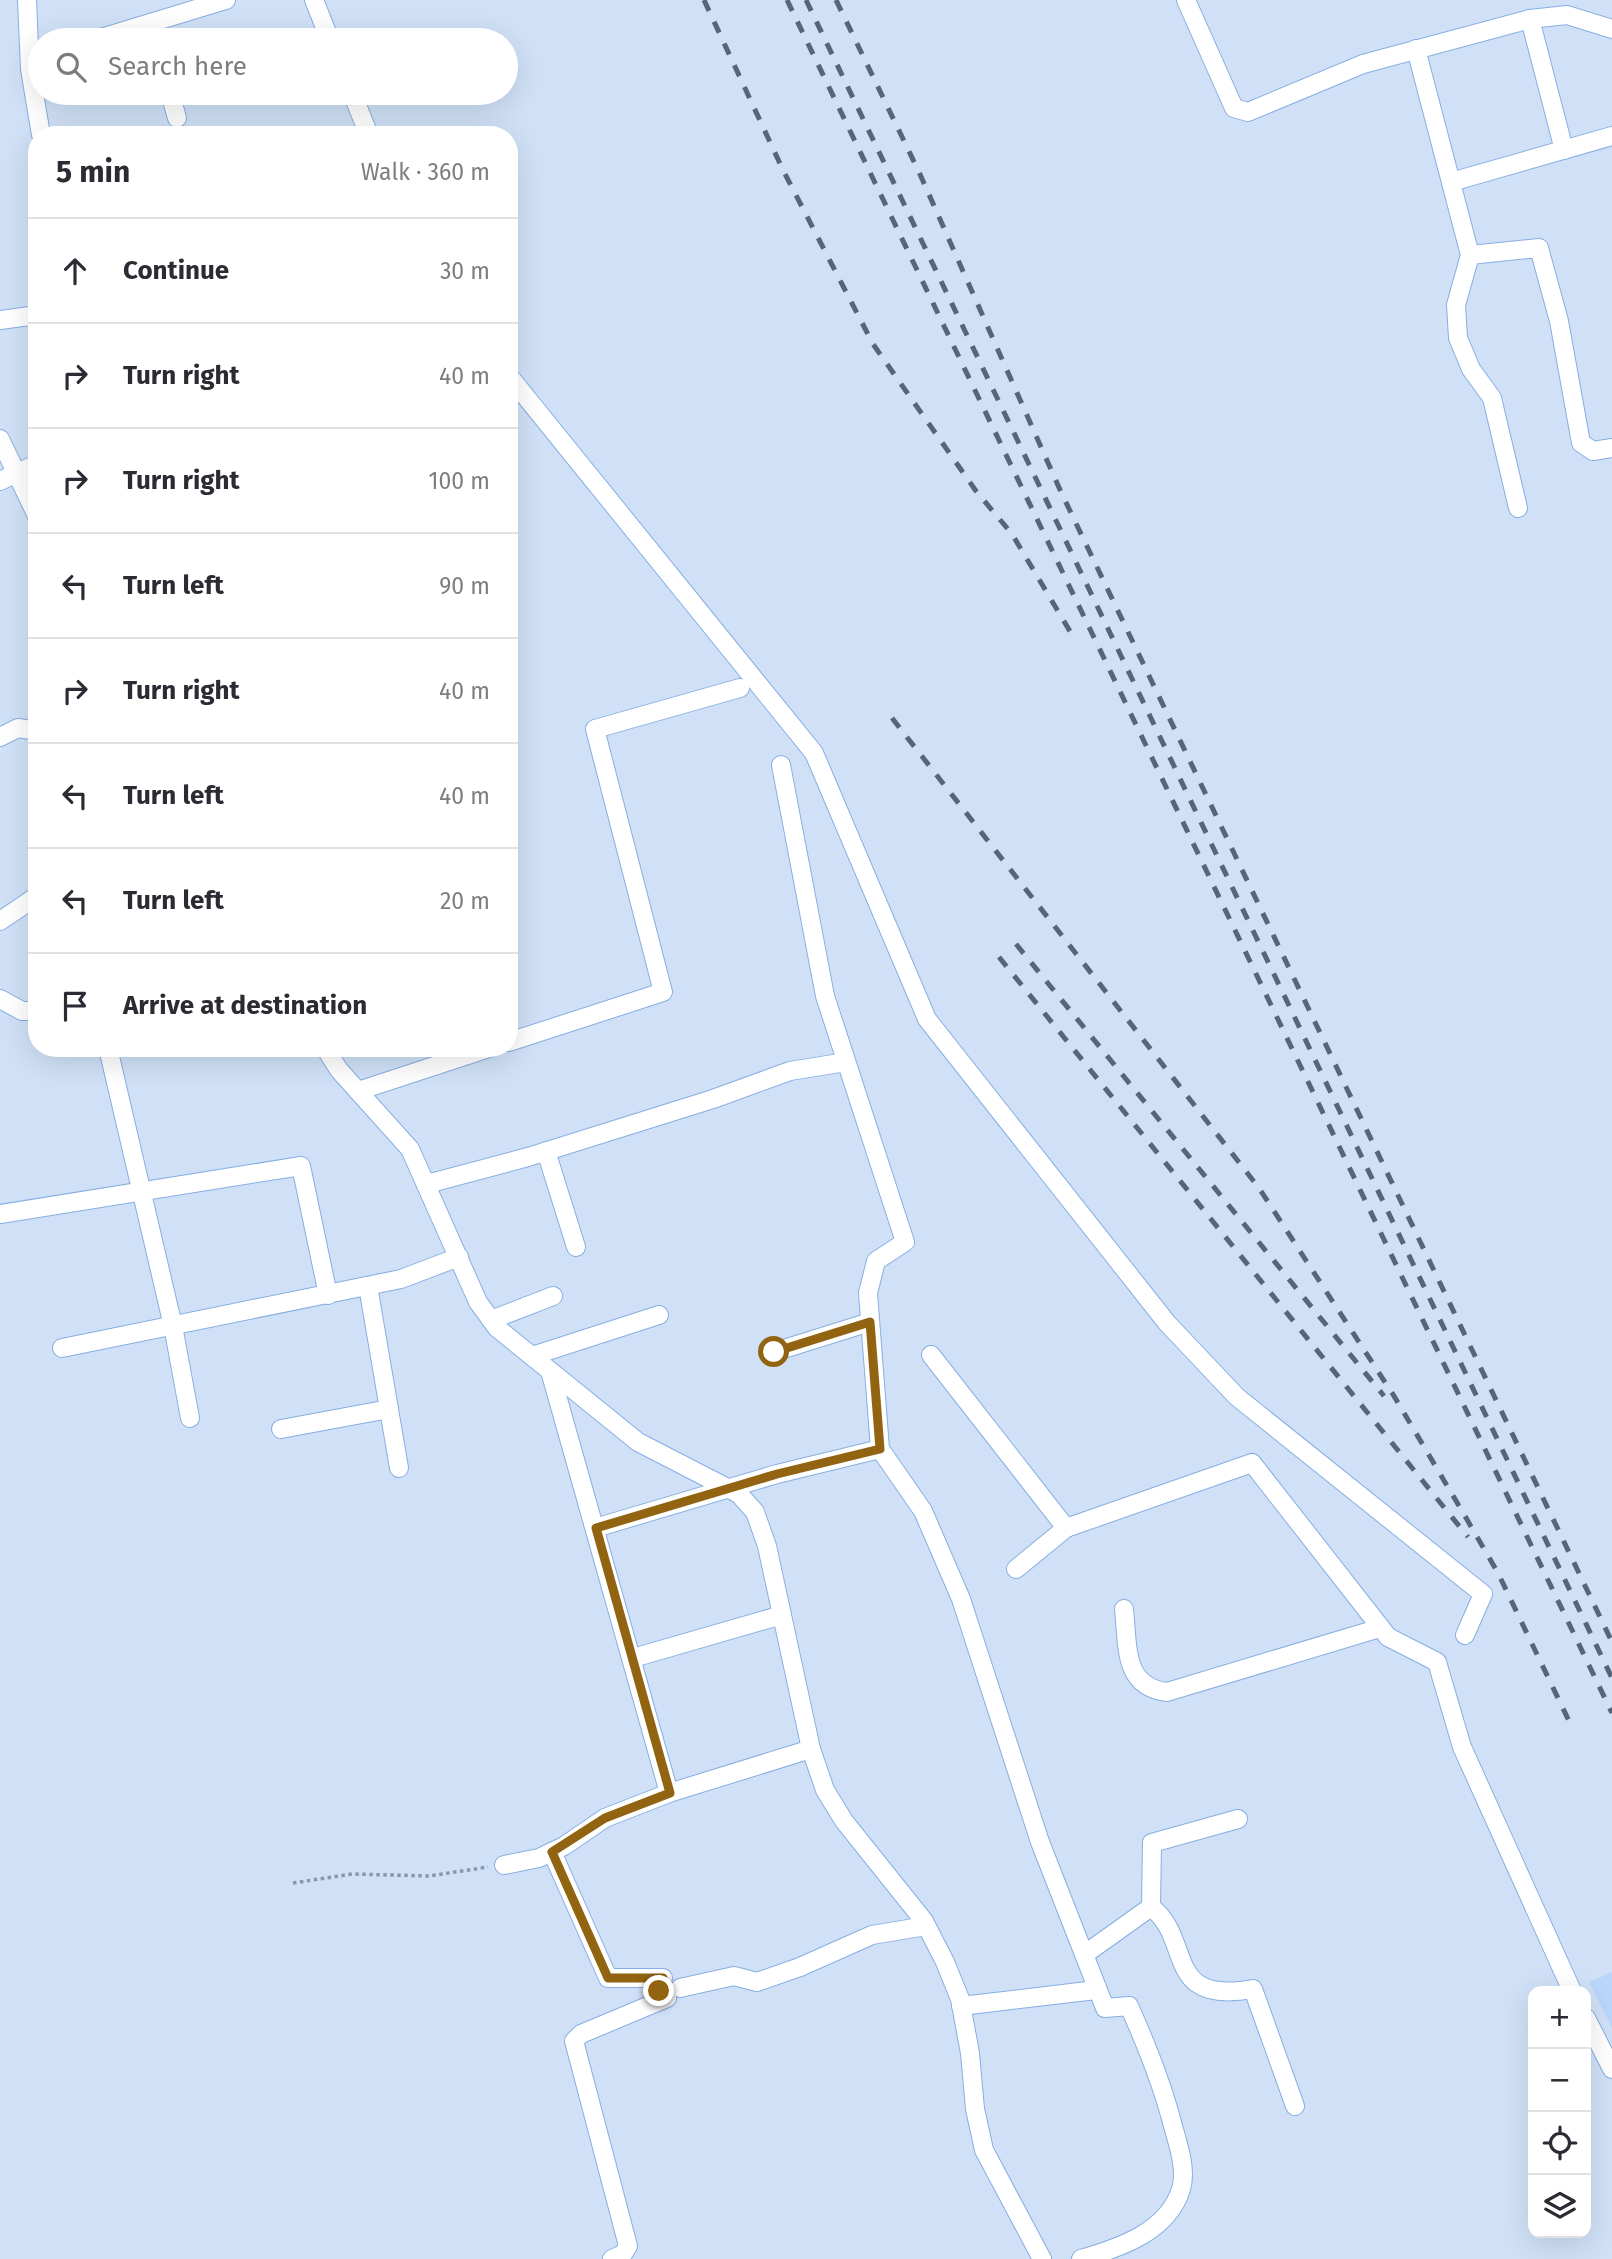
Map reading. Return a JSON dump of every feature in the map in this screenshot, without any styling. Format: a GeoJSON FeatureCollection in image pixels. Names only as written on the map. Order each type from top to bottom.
{"type":"FeatureCollection","features":[{"type":"Feature","properties":{"kind":"street"},"geometry":{"type":"LineString","coordinates":[[27,0],[31,28]]}},
{"type":"Feature","properties":{"kind":"street"},"geometry":{"type":"LineString","coordinates":[[162,28],[226,0]]}},
{"type":"Feature","properties":{"kind":"street"},"geometry":{"type":"LineString","coordinates":[[314,0],[325,28]]}},
{"type":"Feature","properties":{"kind":"street"},"geometry":{"type":"LineString","coordinates":[[1186,0],[1234,108],[1248,112],[1363,64],[1530,19],[1567,16],[1612,29]]}},
{"type":"Feature","properties":{"kind":"street"},"geometry":{"type":"LineString","coordinates":[[1530,19],[1564,150]]}},
{"type":"Feature","properties":{"kind":"street"},"geometry":{"type":"LineString","coordinates":[[1416,50],[1470,256],[1456,305],[1458,338],[1471,369],[1492,398],[1518,508]]}},
{"type":"Feature","properties":{"kind":"street"},"geometry":{"type":"LineString","coordinates":[[39,105],[40,126]]}},
{"type":"Feature","properties":{"kind":"street"},"geometry":{"type":"LineString","coordinates":[[173,105],[177,118]]}},
{"type":"Feature","properties":{"kind":"street"},"geometry":{"type":"LineString","coordinates":[[357,105],[365,126]]}},
{"type":"Feature","properties":{"kind":"street"},"geometry":{"type":"LineString","coordinates":[[1451,182],[1612,136]]}},
{"type":"Feature","properties":{"kind":"street"},"geometry":{"type":"LineString","coordinates":[[1470,256],[1539,248],[1559,321],[1581,443],[1593,451],[1612,448]]}},
{"type":"Feature","properties":{"kind":"street"},"geometry":{"type":"LineString","coordinates":[[0,320],[28,316]]}},
{"type":"Feature","properties":{"kind":"street"},"geometry":{"type":"LineString","coordinates":[[518,387],[814,753],[927,1019],[1167,1324],[1237,1397],[1483,1594],[1465,1634]]}},
{"type":"Feature","properties":{"kind":"street"},"geometry":{"type":"LineString","coordinates":[[0,439],[8,477],[28,504]]}},
{"type":"Feature","properties":{"kind":"street"},"geometry":{"type":"LineString","coordinates":[[8,477],[28,468]]}},
{"type":"Feature","properties":{"kind":"street"},"geometry":{"type":"LineString","coordinates":[[518,1039],[663,992],[595,729],[740,688]]}},
{"type":"Feature","properties":{"kind":"street"},"geometry":{"type":"LineString","coordinates":[[0,737],[18,728],[28,730]]}},
{"type":"Feature","properties":{"kind":"street"},"geometry":{"type":"LineString","coordinates":[[781,765],[825,996],[905,1242],[876,1261],[868,1293],[880,1449],[923,1511],[961,1599],[1040,1842],[1096,1990],[1105,2008],[1129,2006],[1161,2078],[1181,2156],[1182,2187],[1172,2207],[1155,2227],[1134,2240],[1081,2259]]}},
{"type":"Feature","properties":{"kind":"street"},"geometry":{"type":"LineString","coordinates":[[0,921],[28,902]]}},
{"type":"Feature","properties":{"kind":"street"},"geometry":{"type":"LineString","coordinates":[[0,999],[22,1011],[28,1011]]}},
{"type":"Feature","properties":{"kind":"street"},"geometry":{"type":"LineString","coordinates":[[110,1057],[173,1326],[190,1418]]}},
{"type":"Feature","properties":{"kind":"street"},"geometry":{"type":"LineString","coordinates":[[331,1057],[339,1070],[410,1149],[478,1302],[491,1320],[638,1442],[739,1494],[755,1512],[767,1546],[811,1749],[825,1790],[844,1821],[926,1926],[945,1962],[961,2007],[970,2053],[975,2109],[984,2150],[1042,2259]]}},
{"type":"Feature","properties":{"kind":"street"},"geometry":{"type":"LineString","coordinates":[[358,1091],[462,1057]]}},
{"type":"Feature","properties":{"kind":"street"},"geometry":{"type":"LineString","coordinates":[[427,1184],[546,1151],[713,1099],[790,1071],[846,1062]]}},
{"type":"Feature","properties":{"kind":"street"},"geometry":{"type":"LineString","coordinates":[[546,1151],[576,1247]]}},
{"type":"Feature","properties":{"kind":"street"},"geometry":{"type":"LineString","coordinates":[[0,1214],[301,1166],[328,1294]]}},
{"type":"Feature","properties":{"kind":"street"},"geometry":{"type":"LineString","coordinates":[[62,1348],[401,1279],[459,1257]]}},
{"type":"Feature","properties":{"kind":"street"},"geometry":{"type":"LineString","coordinates":[[368,1286],[399,1468]]}},
{"type":"Feature","properties":{"kind":"street"},"geometry":{"type":"LineString","coordinates":[[491,1320],[553,1296]]}},
{"type":"Feature","properties":{"kind":"street"},"geometry":{"type":"LineString","coordinates":[[532,1356],[659,1315]]}},
{"type":"Feature","properties":{"kind":"street"},"geometry":{"type":"LineString","coordinates":[[774,1352],[870,1322]]}},
{"type":"Feature","properties":{"kind":"street"},"geometry":{"type":"LineString","coordinates":[[931,1355],[1066,1528]]}},
{"type":"Feature","properties":{"kind":"street"},"geometry":{"type":"LineString","coordinates":[[550,1371],[670,1793]]}},
{"type":"Feature","properties":{"kind":"street"},"geometry":{"type":"LineString","coordinates":[[281,1429],[389,1409]]}},
{"type":"Feature","properties":{"kind":"street"},"geometry":{"type":"LineString","coordinates":[[596,1528],[880,1449]]}},
{"type":"Feature","properties":{"kind":"street"},"geometry":{"type":"LineString","coordinates":[[1016,1569],[1066,1528],[1252,1463],[1388,1637],[1437,1662],[1462,1747],[1570,1986]]}},
{"type":"Feature","properties":{"kind":"street"},"geometry":{"type":"LineString","coordinates":[[1124,1609],[1136,1680],[1149,1690],[1167,1692],[1380,1628]]}},
{"type":"Feature","properties":{"kind":"street"},"geometry":{"type":"LineString","coordinates":[[633,1658],[782,1615]]}},
{"type":"Feature","properties":{"kind":"street"},"geometry":{"type":"LineString","coordinates":[[504,1865],[539,1858],[605,1818],[670,1793],[811,1749]]}},
{"type":"Feature","properties":{"kind":"street"},"geometry":{"type":"LineString","coordinates":[[1151,1907],[1152,1843],[1238,1819]]}},
{"type":"Feature","properties":{"kind":"street"},"geometry":{"type":"LineString","coordinates":[[552,1852],[608,1978],[663,1978],[659,1991],[673,1993]]}},
{"type":"Feature","properties":{"kind":"street"},"geometry":{"type":"LineString","coordinates":[[1084,1954],[1151,1907]]}},
{"type":"Feature","properties":{"kind":"street"},"geometry":{"type":"LineString","coordinates":[[1151,1907],[1162,1915],[1188,1975],[1209,1989],[1229,1993],[1252,1989],[1295,2106]]}},
{"type":"Feature","properties":{"kind":"street"},"geometry":{"type":"LineString","coordinates":[[612,2259],[623,2254],[628,2246],[574,2041],[581,2034],[673,1993],[734,1976],[757,1982],[800,1967],[872,1935],[926,1926]]}},
{"type":"Feature","properties":{"kind":"street"},"geometry":{"type":"LineString","coordinates":[[961,2007],[1096,1990]]}},
{"type":"Feature","properties":{"kind":"street"},"geometry":{"type":"LineString","coordinates":[[1591,2028],[1612,2069]]}},
{"type":"Feature","properties":{"kind":"path"},"geometry":{"type":"LineString","coordinates":[[293,1883],[352,1874],[429,1876],[504,1865]]}},
{"type":"Feature","properties":{"kind":"shaded area"},"geometry":{"type":"Polygon","coordinates":[[[1612,1972],[1612,2028],[1591,1986],[1589,1982],[1612,1972]]]}},
{"type":"Feature","properties":{"kind":"railway"},"geometry":{"type":"LineString","coordinates":[[704,0],[783,170],[873,344],[976,491],[1012,534],[1071,633]]}},
{"type":"Feature","properties":{"kind":"railway"},"geometry":{"type":"LineString","coordinates":[[787,0],[1612,1713]]}},
{"type":"Feature","properties":{"kind":"railway"},"geometry":{"type":"LineString","coordinates":[[806,0],[1612,1678]]}},
{"type":"Feature","properties":{"kind":"railway"},"geometry":{"type":"LineString","coordinates":[[836,0],[919,172],[1061,492],[1612,1642]]}},
{"type":"Feature","properties":{"kind":"railway"},"geometry":{"type":"LineString","coordinates":[[892,718],[1259,1188],[1394,1396],[1465,1516],[1498,1573],[1569,1721]]}},
{"type":"Feature","properties":{"kind":"railway"},"geometry":{"type":"LineString","coordinates":[[1016,944],[1384,1396]]}},
{"type":"Feature","properties":{"kind":"railway"},"geometry":{"type":"LineString","coordinates":[[999,957],[1468,1537]]}},
{"type":"Feature","properties":{"kind":"route"},"geometry":{"type":"LineString","coordinates":[[659,1991],[658,1987],[663,1978],[608,1978],[552,1852],[605,1818],[670,1793],[596,1528],[777,1474],[880,1449],[870,1322],[774,1352]]}}]}
